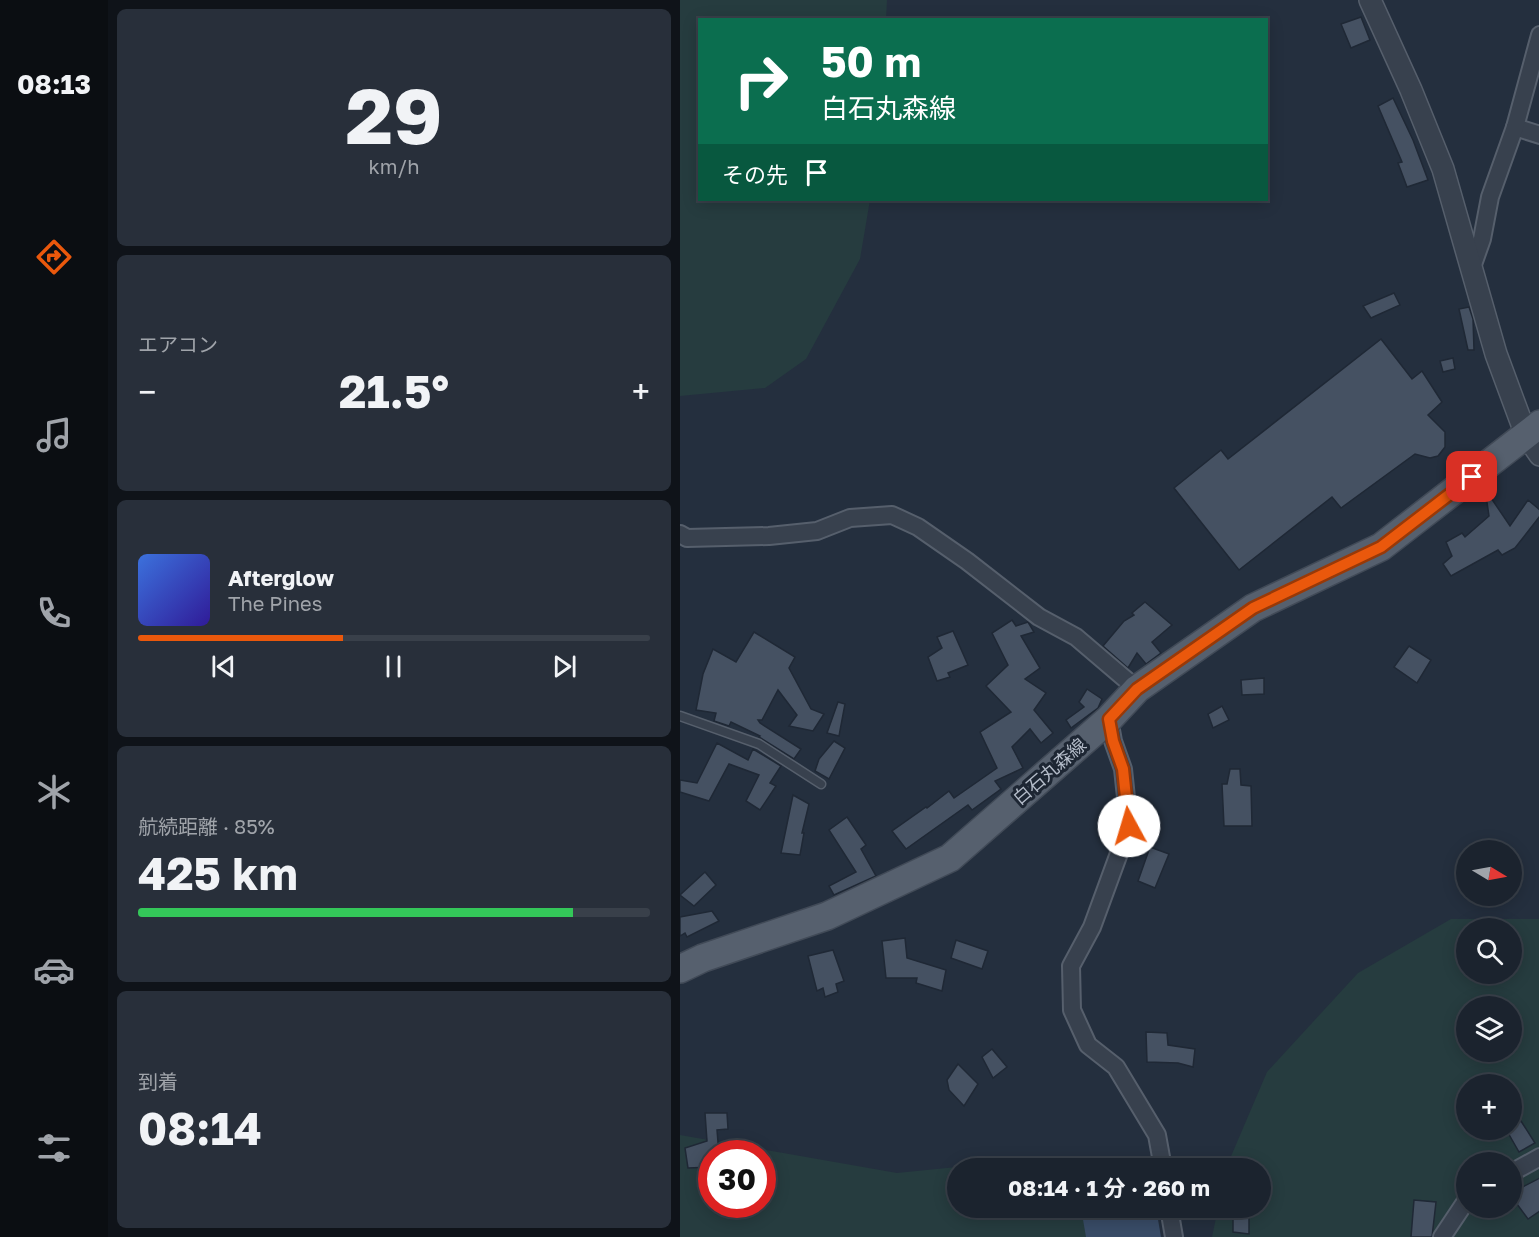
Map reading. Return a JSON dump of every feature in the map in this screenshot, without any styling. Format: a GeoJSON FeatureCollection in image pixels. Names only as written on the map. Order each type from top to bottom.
{"type":"FeatureCollection","features":[{"type":"Feature","properties":{"kind":"main road","name":"白石丸森線"},"geometry":{"type":"LineString","coordinates":[[680,969],[702,958],[827,916],[950,858],[1109,719],[1137,689],[1253,608],[1381,547],[1535,438]]}},
{"type":"Feature","properties":{"kind":"street"},"geometry":{"type":"LineString","coordinates":[[1370,0],[1443,169],[1496,354],[1535,438]]}},
{"type":"Feature","properties":{"kind":"street"},"geometry":{"type":"LineString","coordinates":[[1471,270],[1482,239],[1490,197],[1515,127],[1540,35]]}},
{"type":"Feature","properties":{"kind":"street"},"geometry":{"type":"LineString","coordinates":[[1515,127],[1540,135]]}},
{"type":"Feature","properties":{"kind":"street"},"geometry":{"type":"LineString","coordinates":[[680,534],[687,538],[769,536],[817,531],[850,518],[892,515],[918,527],[967,561],[1039,617],[1076,637],[1137,689]]}},
{"type":"Feature","properties":{"kind":"street"},"geometry":{"type":"LineString","coordinates":[[1109,719],[1113,741],[1123,769],[1129,826],[1092,927],[1071,966],[1072,1010],[1088,1045],[1116,1067],[1157,1135],[1161,1158]]}},
{"type":"Feature","properties":{"kind":"street"},"geometry":{"type":"LineString","coordinates":[[1522,1167],[1540,1157]]}},
{"type":"Feature","properties":{"kind":"street"},"geometry":{"type":"LineString","coordinates":[[1442,1237],[1456,1216]]}},
{"type":"Feature","properties":{"kind":"street"},"geometry":{"type":"LineString","coordinates":[[1171,1218],[1174,1237]]}},
{"type":"Feature","properties":{"kind":"lane"},"geometry":{"type":"LineString","coordinates":[[680,716],[759,744],[821,784]]}},
{"type":"Feature","properties":{"kind":"green space"},"geometry":{"type":"Polygon","coordinates":[[[680,0],[887,0],[886,18],[698,18],[698,201],[870,201],[860,259],[806,359],[765,388],[680,396],[680,0]]]}},
{"type":"Feature","properties":{"kind":"green space"},"geometry":{"type":"Polygon","coordinates":[[[1451,919],[1456,919],[1456,984],[1522,984],[1522,919],[1539,919],[1539,1237],[1212,1237],[1216,1218],[1271,1218],[1271,1158],[1230,1158],[1267,1072],[1358,973],[1451,919]]]}},
{"type":"Feature","properties":{"kind":"green space"},"geometry":{"type":"Polygon","coordinates":[[[680,1135],[709,1140],[698,1140],[698,1218],[776,1218],[776,1152],[897,1173],[947,1168],[947,1218],[1108,1218],[1129,1237],[680,1237],[680,1135]]]}},
{"type":"Feature","properties":{"kind":"water"},"geometry":{"type":"Polygon","coordinates":[[[1083,1218],[1158,1218],[1161,1237],[1086,1237],[1083,1218]]]}},
{"type":"Feature","properties":{"kind":"building"},"geometry":{"type":"Polygon","coordinates":[[[1361,17],[1370,40],[1351,48],[1341,24],[1361,17]]]}},
{"type":"Feature","properties":{"kind":"building"},"geometry":{"type":"Polygon","coordinates":[[[1393,98],[1413,140],[1428,180],[1407,187],[1398,163],[1402,162],[1378,106],[1393,98]]]}},
{"type":"Feature","properties":{"kind":"building"},"geometry":{"type":"Polygon","coordinates":[[[1394,293],[1400,305],[1371,318],[1363,306],[1394,293]]]}},
{"type":"Feature","properties":{"kind":"building"},"geometry":{"type":"Polygon","coordinates":[[[1469,307],[1473,319],[1474,350],[1468,350],[1459,309],[1469,307]]]}},
{"type":"Feature","properties":{"kind":"building"},"geometry":{"type":"Polygon","coordinates":[[[1381,339],[1412,379],[1422,371],[1442,402],[1428,415],[1445,432],[1445,447],[1438,456],[1430,458],[1415,454],[1341,508],[1332,497],[1239,570],[1174,488],[1221,450],[1228,459],[1381,339]]]}},
{"type":"Feature","properties":{"kind":"building"},"geometry":{"type":"Polygon","coordinates":[[[1453,358],[1455,369],[1443,372],[1440,361],[1453,358]]]}},
{"type":"Feature","properties":{"kind":"building"},"geometry":{"type":"Polygon","coordinates":[[[1485,489],[1510,526],[1528,500],[1540,510],[1540,516],[1515,548],[1502,555],[1498,550],[1451,576],[1443,564],[1452,556],[1446,542],[1462,533],[1465,537],[1489,516],[1485,489]]]}},
{"type":"Feature","properties":{"kind":"building"},"geometry":{"type":"Polygon","coordinates":[[[1145,602],[1172,625],[1152,642],[1161,653],[1146,664],[1137,653],[1128,668],[1103,646],[1124,621],[1134,615],[1132,613],[1145,602]]]}},
{"type":"Feature","properties":{"kind":"building"},"geometry":{"type":"Polygon","coordinates":[[[1012,620],[1016,626],[1028,622],[1034,632],[1021,636],[1040,668],[1025,679],[1046,693],[1034,710],[1053,733],[1041,743],[1030,729],[1012,747],[1023,768],[995,781],[1001,789],[972,810],[968,805],[906,849],[892,831],[949,791],[954,798],[997,768],[980,732],[1011,712],[986,686],[1008,665],[992,633],[1012,620]]]}},
{"type":"Feature","properties":{"kind":"building"},"geometry":{"type":"Polygon","coordinates":[[[953,631],[968,665],[948,673],[950,677],[937,681],[928,657],[942,648],[937,637],[953,631]]]}},
{"type":"Feature","properties":{"kind":"building"},"geometry":{"type":"Polygon","coordinates":[[[754,632],[795,657],[789,668],[811,709],[824,714],[813,731],[789,726],[797,715],[778,690],[762,720],[758,720],[801,749],[794,759],[760,736],[731,722],[729,726],[714,721],[716,713],[696,710],[703,674],[713,649],[736,662],[754,632]]]}},
{"type":"Feature","properties":{"kind":"building"},"geometry":{"type":"Polygon","coordinates":[[[1409,646],[1431,660],[1417,683],[1394,667],[1409,646]]]}},
{"type":"Feature","properties":{"kind":"building"},"geometry":{"type":"Polygon","coordinates":[[[1264,678],[1264,694],[1242,695],[1241,680],[1264,678]]]}},
{"type":"Feature","properties":{"kind":"building"},"geometry":{"type":"Polygon","coordinates":[[[1087,689],[1102,699],[1098,708],[1071,728],[1066,720],[1084,707],[1079,702],[1087,689]]]}},
{"type":"Feature","properties":{"kind":"building"},"geometry":{"type":"Polygon","coordinates":[[[838,702],[845,704],[839,736],[827,733],[838,702]]]}},
{"type":"Feature","properties":{"kind":"building"},"geometry":{"type":"Polygon","coordinates":[[[1222,706],[1229,720],[1213,728],[1208,714],[1222,706]]]}},
{"type":"Feature","properties":{"kind":"building"},"geometry":{"type":"Polygon","coordinates":[[[834,741],[845,748],[829,779],[815,771],[819,759],[834,741]]]}},
{"type":"Feature","properties":{"kind":"building"},"geometry":{"type":"Polygon","coordinates":[[[717,743],[748,760],[753,749],[781,766],[770,783],[776,786],[760,810],[746,801],[759,775],[729,764],[709,801],[680,792],[680,780],[697,783],[717,743]]]}},
{"type":"Feature","properties":{"kind":"building"},"geometry":{"type":"Polygon","coordinates":[[[1230,769],[1240,769],[1241,785],[1251,786],[1252,826],[1224,826],[1222,784],[1227,784],[1230,769]]]}},
{"type":"Feature","properties":{"kind":"building"},"geometry":{"type":"Polygon","coordinates":[[[793,795],[809,804],[802,833],[804,833],[800,855],[781,853],[793,795]]]}},
{"type":"Feature","properties":{"kind":"building"},"geometry":{"type":"Polygon","coordinates":[[[847,817],[866,845],[861,849],[876,876],[834,895],[829,886],[856,872],[829,830],[847,817]]]}},
{"type":"Feature","properties":{"kind":"building"},"geometry":{"type":"Polygon","coordinates":[[[1150,847],[1169,854],[1155,888],[1138,881],[1150,847]]]}},
{"type":"Feature","properties":{"kind":"building"},"geometry":{"type":"Polygon","coordinates":[[[705,872],[716,885],[694,906],[680,895],[705,872]]]}},
{"type":"Feature","properties":{"kind":"building"},"geometry":{"type":"Polygon","coordinates":[[[712,911],[719,921],[687,937],[685,933],[680,936],[680,917],[712,911]]]}},
{"type":"Feature","properties":{"kind":"building"},"geometry":{"type":"Polygon","coordinates":[[[905,938],[907,958],[946,970],[942,991],[916,983],[917,978],[886,978],[882,941],[905,938]]]}},
{"type":"Feature","properties":{"kind":"building"},"geometry":{"type":"Polygon","coordinates":[[[956,940],[988,951],[982,969],[951,958],[956,940]]]}},
{"type":"Feature","properties":{"kind":"building"},"geometry":{"type":"Polygon","coordinates":[[[833,950],[844,981],[836,984],[838,992],[825,997],[823,988],[817,991],[808,956],[833,950]]]}},
{"type":"Feature","properties":{"kind":"building"},"geometry":{"type":"Polygon","coordinates":[[[1146,1032],[1167,1033],[1168,1045],[1195,1049],[1193,1067],[1178,1063],[1147,1062],[1146,1032]]]}},
{"type":"Feature","properties":{"kind":"building"},"geometry":{"type":"Polygon","coordinates":[[[992,1049],[1007,1067],[993,1078],[982,1057],[992,1049]]]}},
{"type":"Feature","properties":{"kind":"building"},"geometry":{"type":"Polygon","coordinates":[[[958,1064],[978,1084],[964,1106],[949,1090],[947,1080],[958,1064]]]}},
{"type":"Feature","properties":{"kind":"building"},"geometry":{"type":"Polygon","coordinates":[[[705,1113],[727,1113],[728,1129],[717,1130],[718,1140],[707,1140],[705,1113]]]}},
{"type":"Feature","properties":{"kind":"building"},"geometry":{"type":"Polygon","coordinates":[[[1522,1123],[1535,1143],[1519,1152],[1512,1140],[1522,1140],[1522,1123]]]}},
{"type":"Feature","properties":{"kind":"building"},"geometry":{"type":"Polygon","coordinates":[[[698,1144],[698,1168],[688,1168],[685,1148],[698,1144]]]}},
{"type":"Feature","properties":{"kind":"building"},"geometry":{"type":"Polygon","coordinates":[[[1540,1178],[1540,1211],[1528,1219],[1522,1211],[1522,1187],[1540,1178]]]}},
{"type":"Feature","properties":{"kind":"building"},"geometry":{"type":"Polygon","coordinates":[[[1414,1200],[1436,1202],[1432,1237],[1411,1237],[1414,1200]]]}},
{"type":"Feature","properties":{"kind":"building"},"geometry":{"type":"Polygon","coordinates":[[[1233,1218],[1249,1218],[1249,1234],[1233,1232],[1233,1218]]]}},
{"type":"Feature","properties":{"kind":"route"},"geometry":{"type":"LineString","coordinates":[[1129,826],[1123,769],[1113,741],[1109,719],[1137,689],[1253,608],[1381,547],[1472,477]]}}]}
